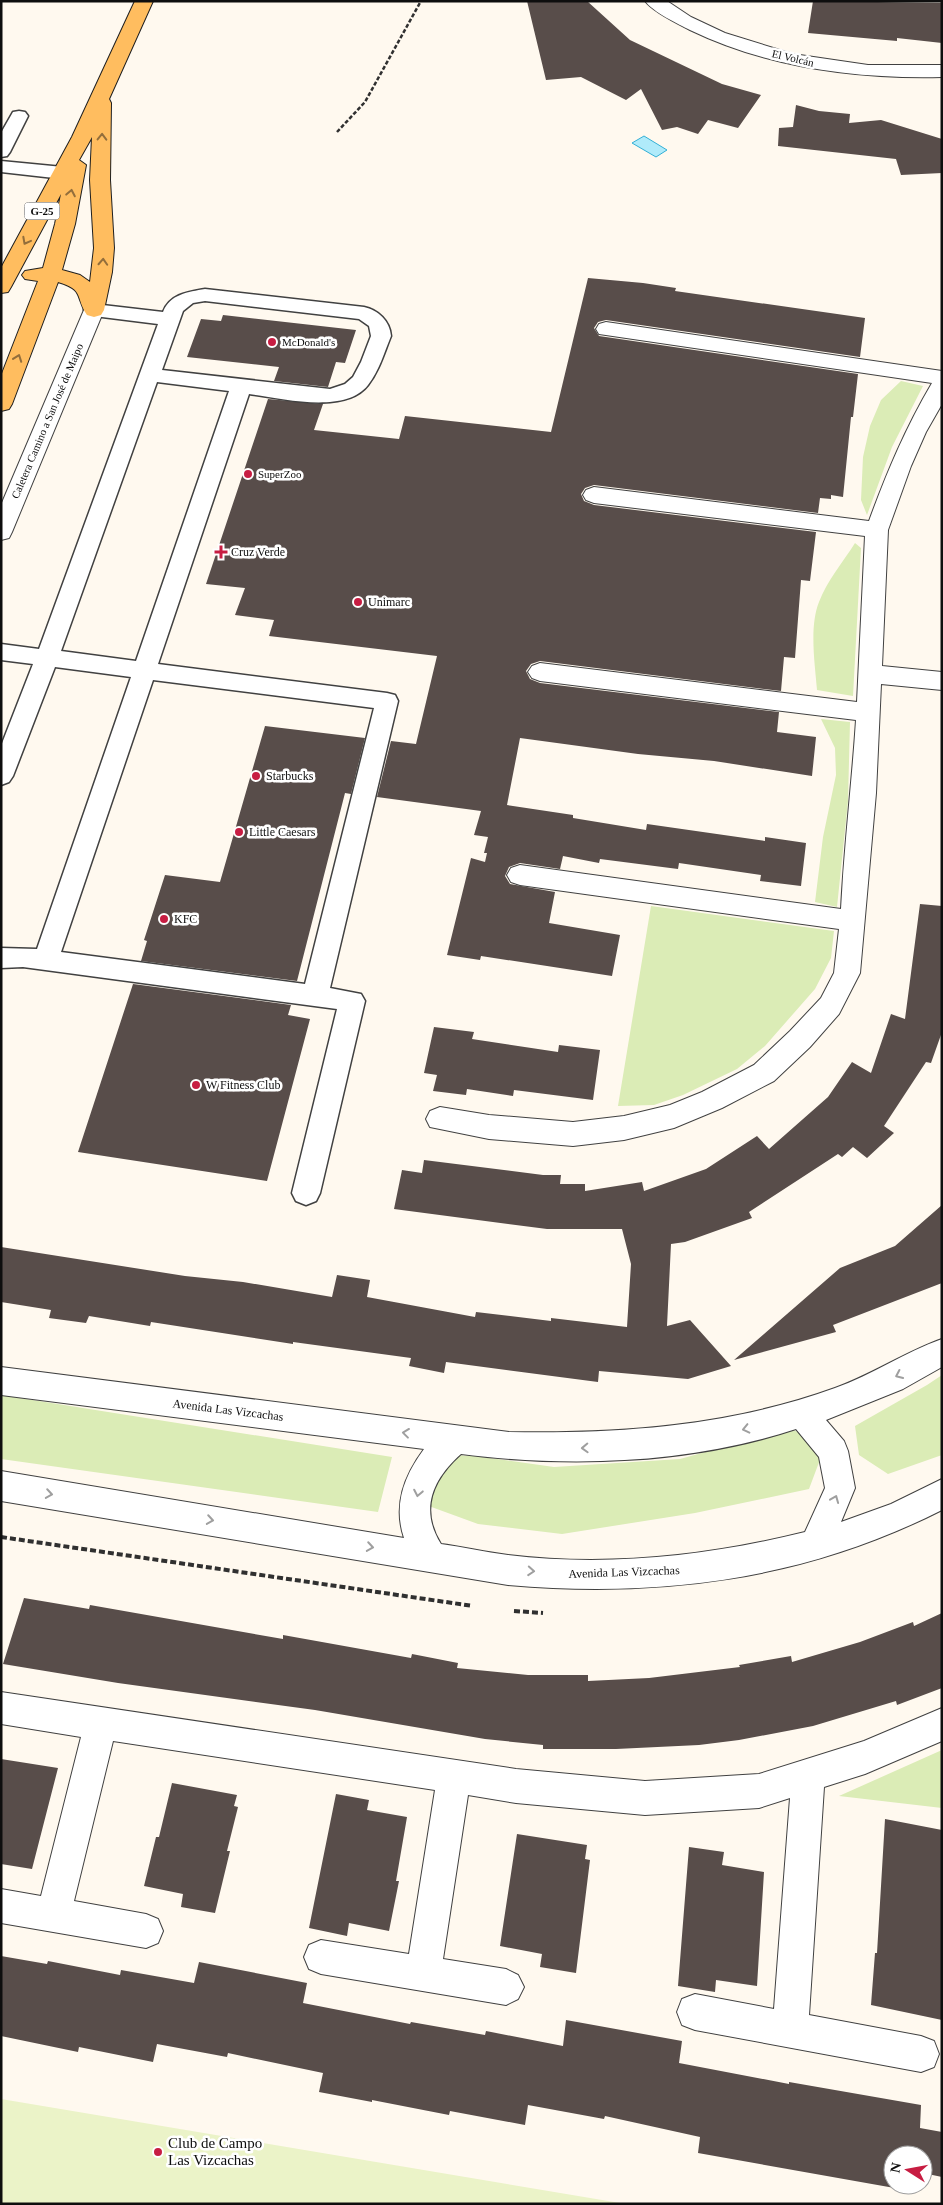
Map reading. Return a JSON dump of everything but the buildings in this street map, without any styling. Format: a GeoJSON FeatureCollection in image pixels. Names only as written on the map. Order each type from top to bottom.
{"type":"FeatureCollection","features":[{"type":"Feature","properties":{"kind":"main road","name":"G-25"},"geometry":{"type":"LineString","coordinates":[[2,286],[82,137],[144,1]]}},
{"type":"Feature","properties":{"kind":"main road"},"geometry":{"type":"LineString","coordinates":[[94,310],[102,272],[104,248],[100,180],[102,94]]}},
{"type":"Feature","properties":{"kind":"main road","name":"G-25"},"geometry":{"type":"LineString","coordinates":[[1,404],[50,274],[65,224],[82,137]]}},
{"type":"Feature","properties":{"kind":"main road"},"geometry":{"type":"LineString","coordinates":[[2,286],[26,276],[50,274],[64,276],[84,286],[91,293],[94,310]]}},
{"type":"Feature","properties":{"kind":"street","name":"El Volcán"},"geometry":{"type":"LineString","coordinates":[[654,1],[687,22],[716,35],[782,56],[855,69],[892,72],[942,71]]}},
{"type":"Feature","properties":{"kind":"street","name":"Caletera Camino a San José de Maipo"},"geometry":{"type":"LineString","coordinates":[[1,532],[94,310]]}},
{"type":"Feature","properties":{"kind":"street"},"geometry":{"type":"LineString","coordinates":[[606,329],[942,378]]}},
{"type":"Feature","properties":{"kind":"street"},"geometry":{"type":"LineString","coordinates":[[440,1119],[490,1127],[573,1134],[624,1128],[674,1116],[712,1100],[764,1073],[800,1039],[830,1006],[847,973],[853,921],[856,862],[864,793],[877,530],[911,441],[942,385]]}},
{"type":"Feature","properties":{"kind":"street"},"geometry":{"type":"LineString","coordinates":[[594,495],[877,530]]}},
{"type":"Feature","properties":{"kind":"street"},"geometry":{"type":"LineString","coordinates":[[540,672],[867,712]]}},
{"type":"Feature","properties":{"kind":"street"},"geometry":{"type":"LineString","coordinates":[[870,674],[942,681]]}},
{"type":"Feature","properties":{"kind":"street"},"geometry":{"type":"LineString","coordinates":[[520,875],[853,921]]}},
{"type":"Feature","properties":{"kind":"street","name":"Avenida Las Vizcachas"},"geometry":{"type":"LineString","coordinates":[[1,1380],[454,1440],[564,1449],[619,1447],[681,1441],[743,1430],[802,1414],[862,1392],[918,1366],[942,1352]]}},
{"type":"Feature","properties":{"kind":"street"},"geometry":{"type":"LineString","coordinates":[[802,1414],[833,1451],[840,1488],[816,1544]]}},
{"type":"Feature","properties":{"kind":"street"},"geometry":{"type":"LineString","coordinates":[[431,1557],[419,1535],[415,1512],[418,1489],[426,1470],[438,1453],[454,1440]]}},
{"type":"Feature","properties":{"kind":"street","name":"Avenida Las Vizcachas"},"geometry":{"type":"LineString","coordinates":[[1,1486],[508,1570],[586,1575],[665,1572],[742,1562],[816,1544],[879,1523],[942,1494]]}},
{"type":"Feature","properties":{"kind":"street"},"geometry":{"type":"LineString","coordinates":[[1,1708],[516,1786],[645,1798],[759,1791],[865,1757],[942,1724]]}},
{"type":"Feature","properties":{"kind":"street"},"geometry":{"type":"LineString","coordinates":[[53,1915],[101,1723]]}},
{"type":"Feature","properties":{"kind":"street"},"geometry":{"type":"LineString","coordinates":[[790,2030],[808,1775]]}},
{"type":"Feature","properties":{"kind":"street"},"geometry":{"type":"LineString","coordinates":[[422,1974],[454,1776]]}},
{"type":"Feature","properties":{"kind":"street"},"geometry":{"type":"LineString","coordinates":[[1,1906],[146,1931]]}},
{"type":"Feature","properties":{"kind":"street"},"geometry":{"type":"LineString","coordinates":[[322,1957],[506,1987]]}},
{"type":"Feature","properties":{"kind":"street"},"geometry":{"type":"LineString","coordinates":[[695,2012],[921,2054]]}},
{"type":"Feature","properties":{"kind":"lane"},"geometry":{"type":"LineString","coordinates":[[1,152],[19,116]]}},
{"type":"Feature","properties":{"kind":"lane"},"geometry":{"type":"LineString","coordinates":[[1,166],[63,172]]}},
{"type":"Feature","properties":{"kind":"lane"},"geometry":{"type":"LineString","coordinates":[[1,776],[47,658],[174,308],[179,302],[187,298],[205,295],[364,313],[373,318],[381,330],[381,336],[358,386],[348,391],[325,396],[150,375]]}},
{"type":"Feature","properties":{"kind":"lane"},"geometry":{"type":"LineString","coordinates":[[94,310],[170,319]]}},
{"type":"Feature","properties":{"kind":"lane"},"geometry":{"type":"LineString","coordinates":[[46,960],[241,386]]}},
{"type":"Feature","properties":{"kind":"lane"},"geometry":{"type":"LineString","coordinates":[[1,652],[387,701],[315,996]]}},
{"type":"Feature","properties":{"kind":"lane"},"geometry":{"type":"LineString","coordinates":[[1,958],[23,957],[352,1001],[306,1193]]}},
{"type":"Feature","properties":{"kind":"path"},"geometry":{"type":"LineString","coordinates":[[336,132],[366,102],[421,1]]}},
{"type":"Feature","properties":{"kind":"green space"},"geometry":{"type":"Polygon","coordinates":[[[901,381],[923,386],[892,447],[867,515],[861,500],[863,457],[870,426],[881,400],[901,381]]]}},
{"type":"Feature","properties":{"kind":"green space"},"geometry":{"type":"Polygon","coordinates":[[[855,543],[861,548],[853,696],[817,690],[813,634],[816,612],[822,594],[855,543]]]}},
{"type":"Feature","properties":{"kind":"green space"},"geometry":{"type":"Polygon","coordinates":[[[821,719],[850,722],[848,801],[837,907],[815,902],[823,837],[836,775],[835,748],[821,719]]]}},
{"type":"Feature","properties":{"kind":"green space"},"geometry":{"type":"Polygon","coordinates":[[[651,906],[834,931],[831,958],[815,989],[765,1046],[737,1069],[683,1095],[654,1105],[618,1106],[651,906]]]}},
{"type":"Feature","properties":{"kind":"green space"},"geometry":{"type":"Polygon","coordinates":[[[942,1375],[942,1455],[888,1474],[859,1455],[855,1426],[942,1375]]]}},
{"type":"Feature","properties":{"kind":"green space"},"geometry":{"type":"Polygon","coordinates":[[[1,1395],[392,1457],[378,1512],[1,1459],[1,1395]]]}},
{"type":"Feature","properties":{"kind":"green space"},"geometry":{"type":"Polygon","coordinates":[[[788,1429],[807,1434],[821,1457],[809,1489],[695,1513],[562,1534],[478,1524],[426,1505],[450,1455],[475,1456],[554,1467],[680,1459],[788,1429]]]}},
{"type":"Feature","properties":{"kind":"green space"},"geometry":{"type":"Polygon","coordinates":[[[942,1750],[942,1808],[839,1796],[942,1750]]]}},
{"type":"Feature","properties":{"kind":"green space","name":"Club de Campo Las Vizcachas"},"geometry":{"type":"Polygon","coordinates":[[[1,2099],[626,2204],[1,2204],[1,2099]]]}},
{"type":"Feature","properties":{"kind":"water"},"geometry":{"type":"Polygon","coordinates":[[[644,136],[667,150],[656,157],[632,143],[644,136]]]}},
{"type":"Feature","properties":{"kind":"place","name":"McDonald's"},"geometry":{"type":"Point","coordinates":[272,342]}},
{"type":"Feature","properties":{"kind":"place","name":"SuperZoo"},"geometry":{"type":"Point","coordinates":[248,474]}},
{"type":"Feature","properties":{"kind":"place","name":"Cruz Verde"},"geometry":{"type":"Point","coordinates":[221,552]}},
{"type":"Feature","properties":{"kind":"place","name":"Unimarc"},"geometry":{"type":"Point","coordinates":[358,602]}},
{"type":"Feature","properties":{"kind":"place","name":"Starbucks"},"geometry":{"type":"Point","coordinates":[256,776]}},
{"type":"Feature","properties":{"kind":"place","name":"Little Caesars"},"geometry":{"type":"Point","coordinates":[239,832]}},
{"type":"Feature","properties":{"kind":"place","name":"KFC"},"geometry":{"type":"Point","coordinates":[164,919]}},
{"type":"Feature","properties":{"kind":"place","name":"W Fitness Club"},"geometry":{"type":"Point","coordinates":[196,1085]}},
{"type":"Feature","properties":{"kind":"place","name":"Club de Campo Las Vizcachas"},"geometry":{"type":"Point","coordinates":[158,2152]}}]}
